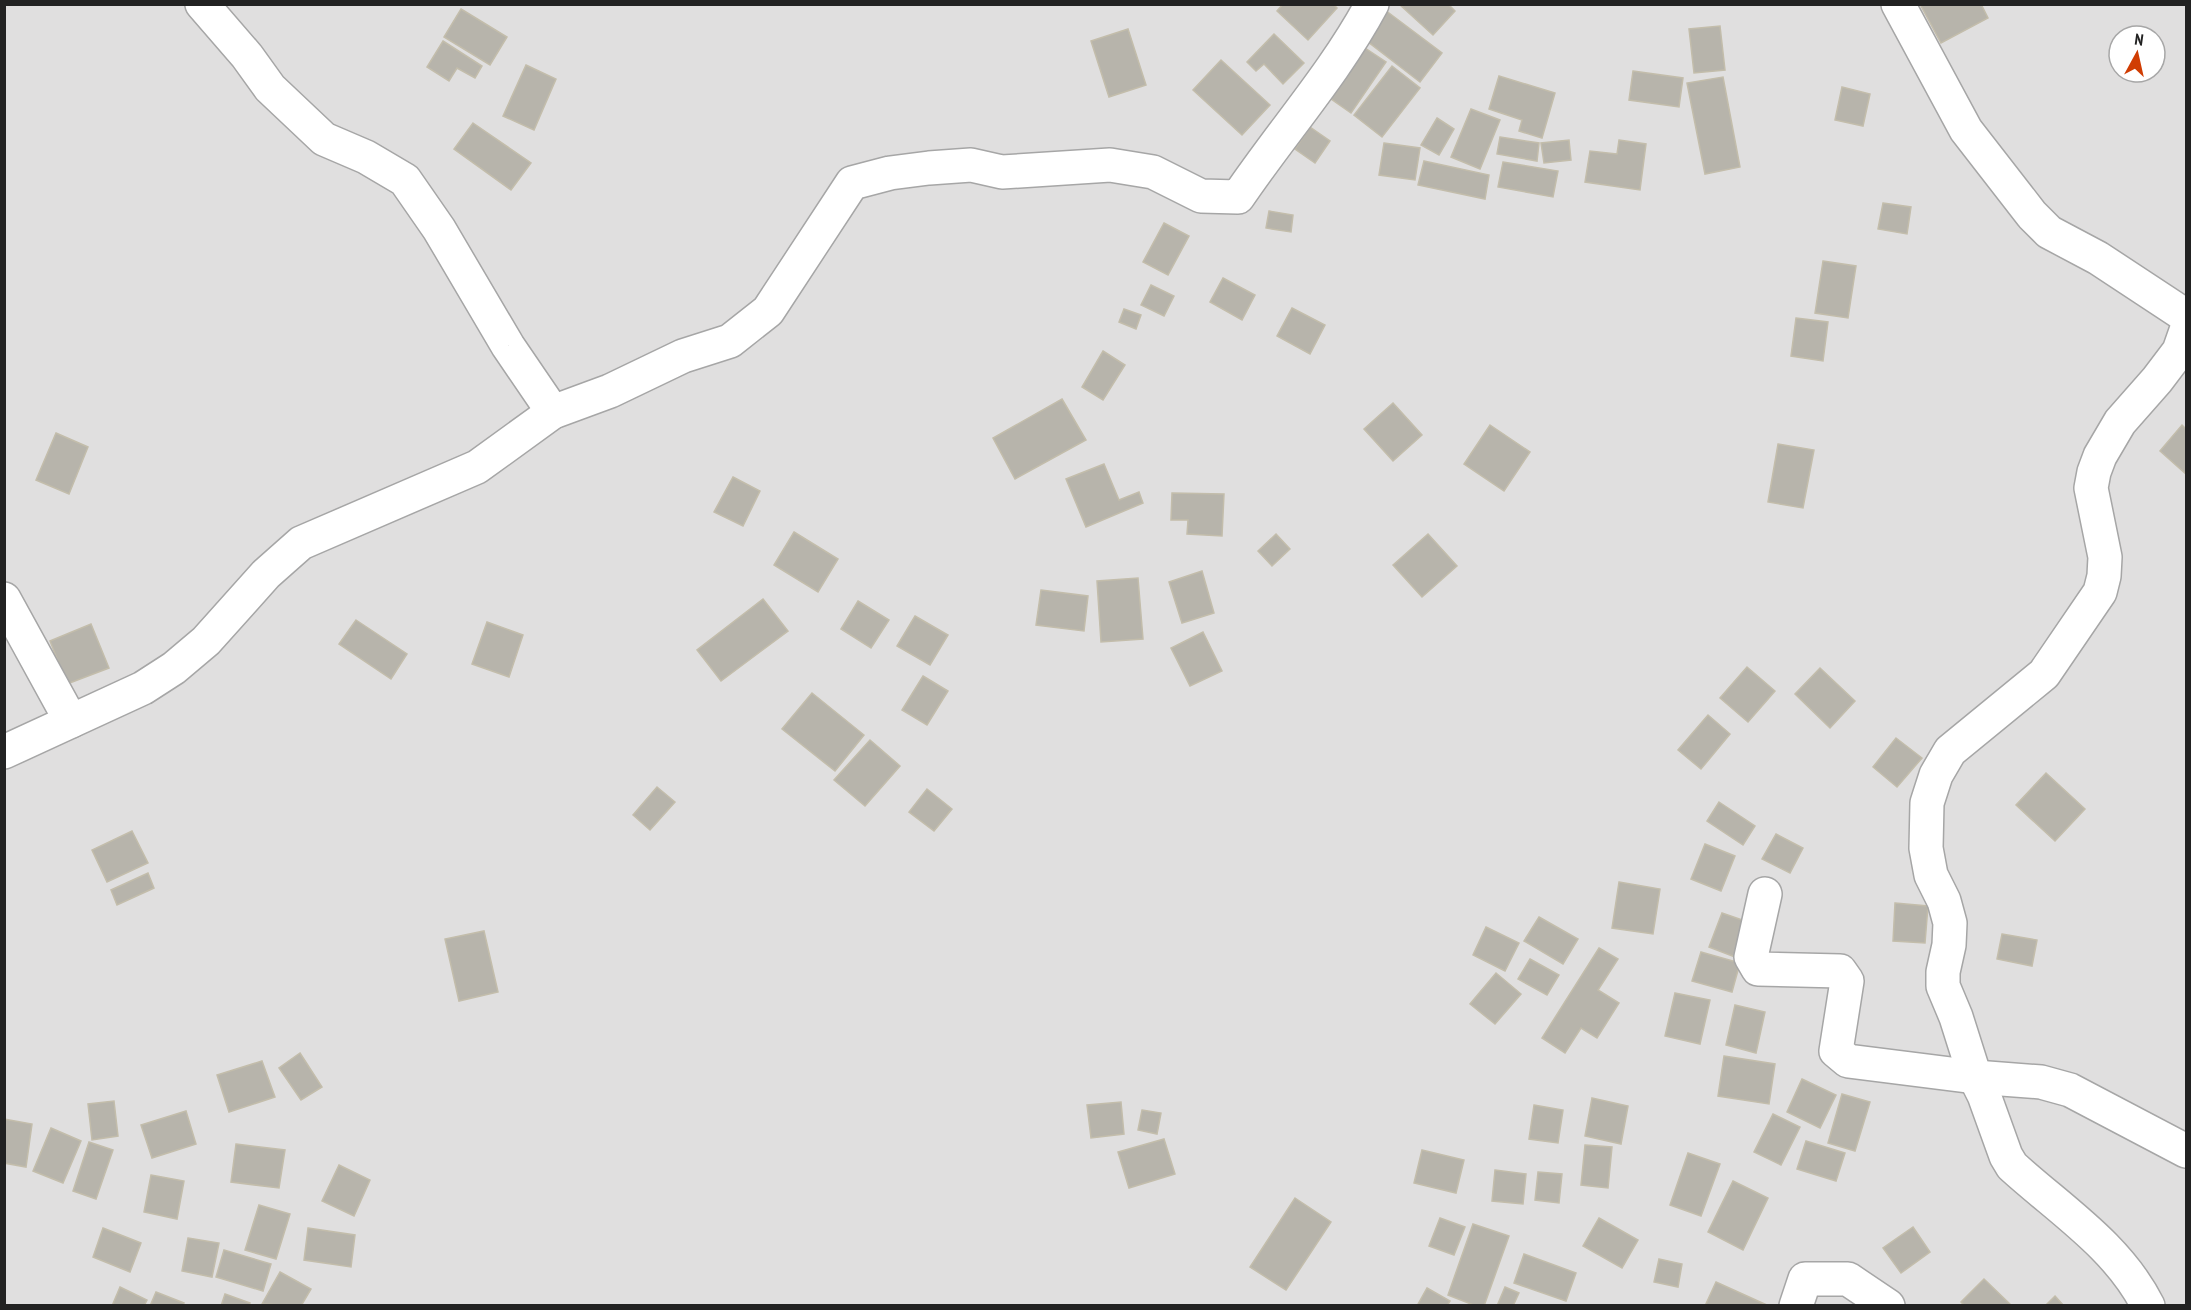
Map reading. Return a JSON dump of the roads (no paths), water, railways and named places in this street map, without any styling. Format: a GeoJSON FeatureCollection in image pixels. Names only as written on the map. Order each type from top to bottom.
{"type":"FeatureCollection","features":[{"type":"Feature","properties":{"kind":"street"},"geometry":{"type":"LineString","coordinates":[[201,4],[247,56],[270,88],[324,140],[366,157],[405,180],[439,229],[508,346],[553,412]]}},
{"type":"Feature","properties":{"kind":"street"},"geometry":{"type":"LineString","coordinates":[[4,752],[143,688],[174,668],[206,641],[266,574],[301,543],[477,466],[553,412],[610,391],[683,356],[730,341],[768,311],[852,183],[890,173],[971,165],[1002,172],[1110,165],[1153,172],[1201,196],[1238,198],[1272,148],[1353,40],[1372,4]]}},
{"type":"Feature","properties":{"kind":"street"},"geometry":{"type":"LineString","coordinates":[[1898,4],[1966,130],[2032,215],[2049,232],[2098,258],[2187,316]]}},
{"type":"Feature","properties":{"kind":"street"},"geometry":{"type":"LineString","coordinates":[[2148,1305],[2131,1279],[2104,1248],[2076,1220],[2012,1166],[2006,1156],[1943,986],[1942,972],[1949,945],[1950,924],[1944,901],[1931,875],[1926,848],[1927,803],[1936,775],[1950,751],[2044,674],[2100,592],[2105,557],[2091,488],[2094,472],[2100,456],[2120,422],[2179,351],[2187,332]]}},
{"type":"Feature","properties":{"kind":"street"},"geometry":{"type":"LineString","coordinates":[[4,598],[71,721]]}},
{"type":"Feature","properties":{"kind":"street"},"geometry":{"type":"LineString","coordinates":[[1766,894],[1751,957],[1758,969],[1840,971],[1847,981],[1836,1051],[1848,1061],[1975,1077],[2041,1082],[2070,1090],[2187,1151]]}},
{"type":"Feature","properties":{"kind":"street"},"geometry":{"type":"LineString","coordinates":[[1796,1305],[1805,1279],[1848,1279],[1888,1305]]}}]}
